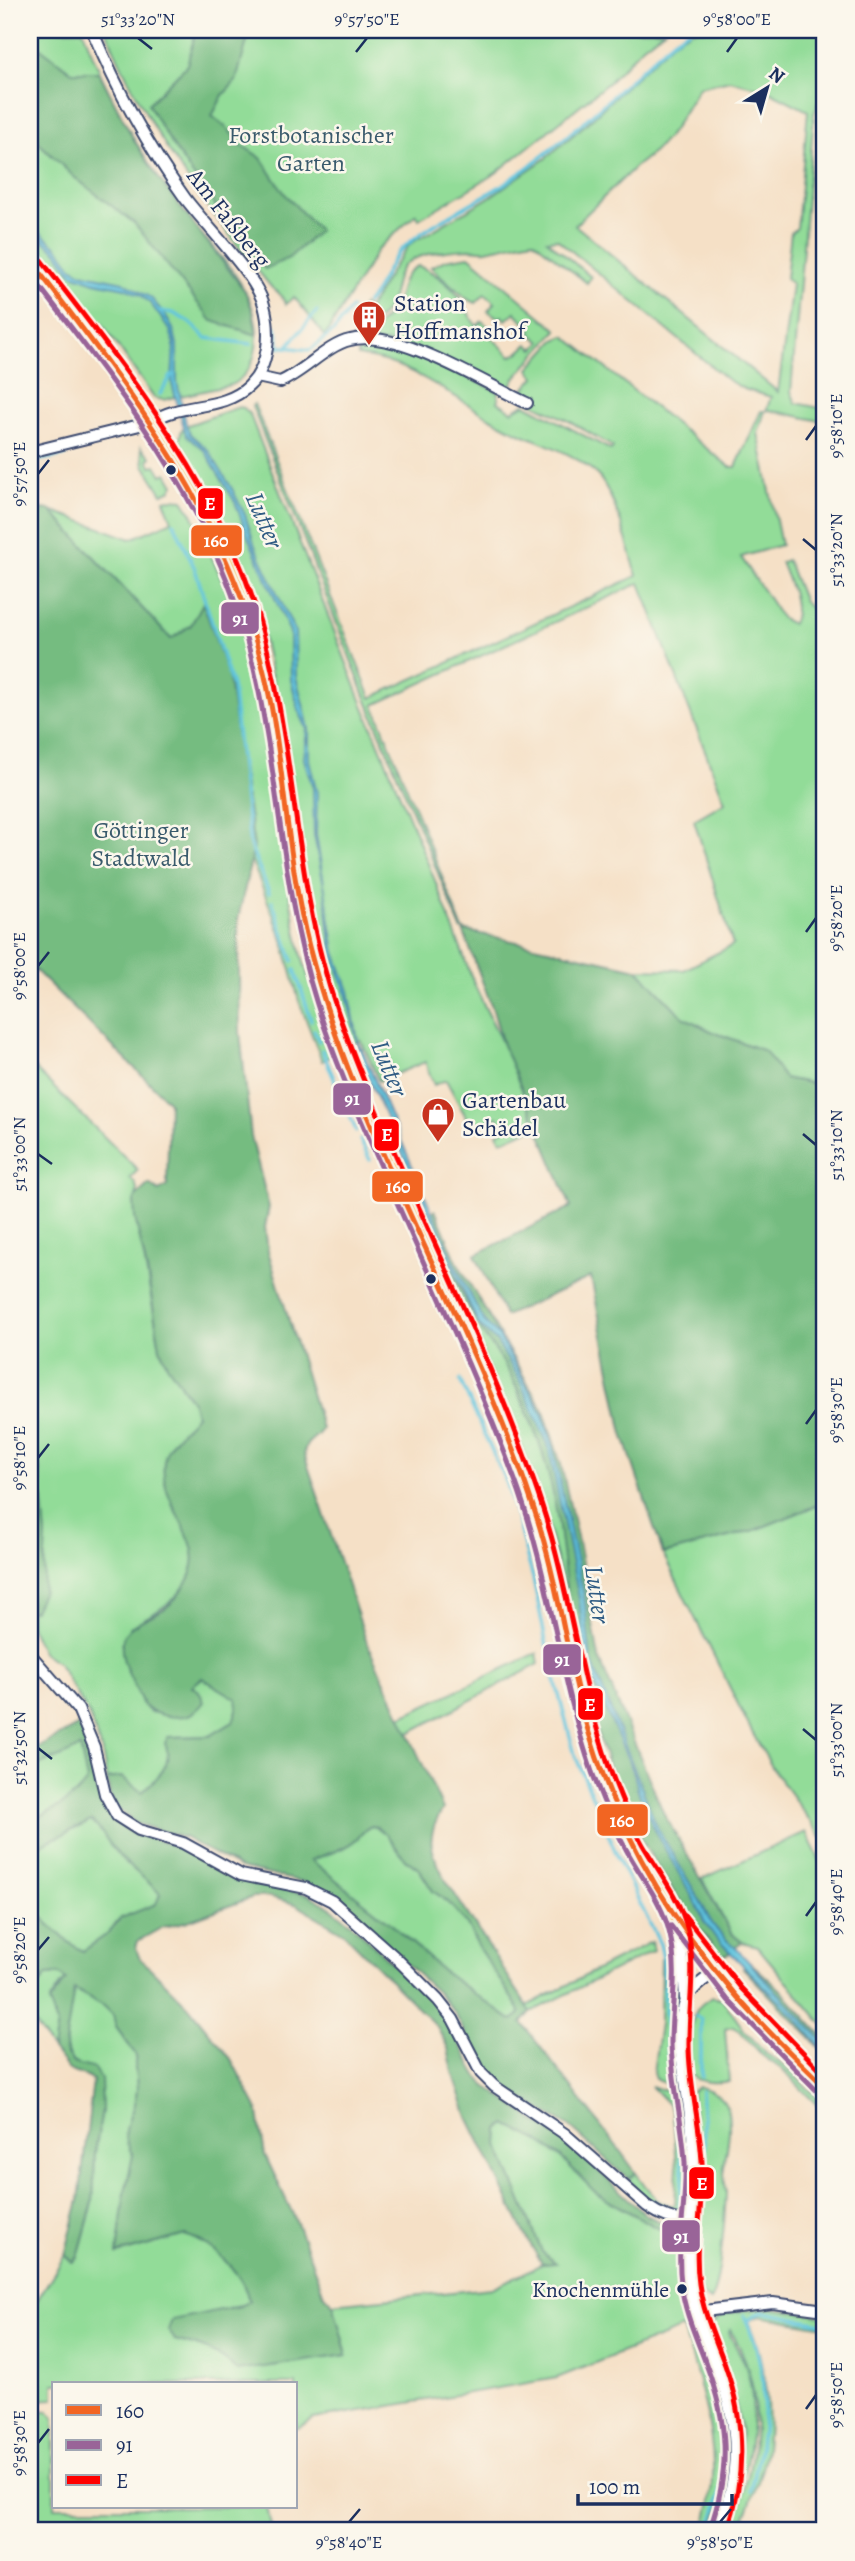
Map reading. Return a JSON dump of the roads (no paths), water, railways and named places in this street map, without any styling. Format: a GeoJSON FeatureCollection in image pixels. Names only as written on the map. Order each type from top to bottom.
{"type":"FeatureCollection","features":[{"type":"Feature","properties":{"kind":"main road"},"geometry":{"type":"LineString","coordinates":[[30,260],[151,422],[178,463],[222,545],[256,642],[274,714],[304,927],[311,959],[330,1018],[364,1105],[484,1380],[527,1488],[541,1531],[574,1680],[588,1731],[611,1795],[632,1842],[676,1917],[716,1972],[825,2087]]}},
{"type":"Feature","properties":{"kind":"street","name":"Am Faßberg"},"geometry":{"type":"LineString","coordinates":[[92,30],[119,92],[158,160],[250,279],[261,298],[268,344],[265,360],[257,377]]}},
{"type":"Feature","properties":{"kind":"street"},"geometry":{"type":"LineString","coordinates":[[30,452],[151,422],[233,397],[257,377],[281,382],[350,340],[382,339],[416,349],[527,403]]}},
{"type":"Feature","properties":{"kind":"street"},"geometry":{"type":"LineString","coordinates":[[30,1654],[78,1709],[94,1747],[105,1794],[117,1816],[139,1830],[183,1843],[241,1875],[306,1888],[332,1901],[438,2000],[453,2019],[481,2073],[494,2086],[565,2134],[646,2206],[674,2220],[691,2222]]}},
{"type":"Feature","properties":{"kind":"street"},"geometry":{"type":"LineString","coordinates":[[676,1917],[683,1967],[684,2006],[680,2046],[694,2161],[688,2267],[695,2312],[729,2401],[735,2432],[731,2490],[718,2531]]}},
{"type":"Feature","properties":{"kind":"street"},"geometry":{"type":"LineString","coordinates":[[684,2006],[693,1987],[716,1972]]}},
{"type":"Feature","properties":{"kind":"street"},"geometry":{"type":"LineString","coordinates":[[695,2312],[773,2303],[825,2310]]}},
{"type":"Feature","properties":{"kind":"water"},"geometry":{"type":"Polygon","coordinates":[[[30,224],[81,273],[123,282],[151,298],[173,329],[177,344],[177,382],[187,428],[208,450],[231,487],[295,632],[296,677],[309,728],[309,760],[317,793],[316,835],[325,888],[314,835],[313,788],[304,759],[307,729],[291,680],[290,632],[235,502],[205,451],[186,435],[172,384],[174,343],[170,330],[141,295],[72,274],[57,252],[30,229],[30,224]]]}},
{"type":"Feature","properties":{"kind":"water"},"geometry":{"type":"Polygon","coordinates":[[[325,891],[335,952],[349,991],[358,1041],[455,1265],[484,1321],[499,1336],[542,1413],[552,1443],[584,1597],[591,1660],[658,1829],[716,1929],[821,2039],[825,2044],[825,2051],[716,1938],[655,1831],[638,1791],[634,1773],[594,1682],[585,1652],[579,1598],[548,1444],[518,1377],[497,1342],[479,1325],[362,1064],[346,992],[332,953],[325,891]]]}},
{"type":"Feature","properties":{"kind":"waterway"},"geometry":{"type":"LineString","coordinates":[[367,303],[402,249],[441,221],[497,189],[553,148],[673,40],[689,30]]}},
{"type":"Feature","properties":{"kind":"waterway"},"geometry":{"type":"LineString","coordinates":[[276,346],[310,350],[334,331],[351,308]]}},
{"type":"Feature","properties":{"kind":"waterway"},"geometry":{"type":"LineString","coordinates":[[159,311],[173,313],[189,322],[206,338],[251,344]]}},
{"type":"Feature","properties":{"kind":"waterway"},"geometry":{"type":"LineString","coordinates":[[287,347],[317,311]]}},
{"type":"Feature","properties":{"kind":"waterway"},"geometry":{"type":"LineString","coordinates":[[276,327],[280,348]]}},
{"type":"Feature","properties":{"kind":"waterway"},"geometry":{"type":"LineString","coordinates":[[160,394],[172,375]]}},
{"type":"Feature","properties":{"kind":"waterway"},"geometry":{"type":"LineString","coordinates":[[35,461],[66,455]]}},
{"type":"Feature","properties":{"kind":"waterway"},"geometry":{"type":"LineString","coordinates":[[174,523],[195,569],[232,686],[250,845],[269,893]]}},
{"type":"Feature","properties":{"kind":"waterway"},"geometry":{"type":"LineString","coordinates":[[272,901],[293,961]]}},
{"type":"Feature","properties":{"kind":"waterway"},"geometry":{"type":"LineString","coordinates":[[295,970],[311,1020]]}},
{"type":"Feature","properties":{"kind":"waterway"},"geometry":{"type":"LineString","coordinates":[[314,1030],[319,1041]]}},
{"type":"Feature","properties":{"kind":"waterway"},"geometry":{"type":"LineString","coordinates":[[322,1050],[346,1107]]}},
{"type":"Feature","properties":{"kind":"waterway"},"geometry":{"type":"LineString","coordinates":[[350,1116],[356,1131]]}},
{"type":"Feature","properties":{"kind":"waterway"},"geometry":{"type":"LineString","coordinates":[[360,1140],[370,1160]]}},
{"type":"Feature","properties":{"kind":"waterway"},"geometry":{"type":"LineString","coordinates":[[374,1173],[377,1181]]}},
{"type":"Feature","properties":{"kind":"waterway"},"geometry":{"type":"LineString","coordinates":[[460,1380],[507,1484],[533,1578],[547,1647]]}},
{"type":"Feature","properties":{"kind":"waterway"},"geometry":{"type":"LineString","coordinates":[[550,1661],[575,1755],[622,1867],[660,1944],[671,2078]]}},
{"type":"Feature","properties":{"kind":"waterway"},"geometry":{"type":"LineString","coordinates":[[696,2016],[701,2019],[701,2077]]}},
{"type":"Feature","properties":{"kind":"waterway"},"geometry":{"type":"LineString","coordinates":[[701,2091],[706,2168]]}},
{"type":"Feature","properties":{"kind":"waterway"},"geometry":{"type":"LineString","coordinates":[[673,2097],[683,2175],[679,2217]]}},
{"type":"Feature","properties":{"kind":"waterway"},"geometry":{"type":"LineString","coordinates":[[678,2224],[678,2278],[683,2308]]}},
{"type":"Feature","properties":{"kind":"waterway"},"geometry":{"type":"LineString","coordinates":[[748,2321],[764,2312],[825,2324]]}},
{"type":"Feature","properties":{"kind":"waterway"},"geometry":{"type":"LineString","coordinates":[[744,2315],[759,2359],[764,2402],[760,2446],[751,2491]]}},
{"type":"Feature","properties":{"kind":"waterway"},"geometry":{"type":"LineString","coordinates":[[688,2325],[711,2376],[724,2426],[724,2477],[709,2531]]}},
{"type":"Feature","properties":{"kind":"place","name":"Station Hoffmanshof"},"geometry":{"type":"Point","coordinates":[369,347]}},
{"type":"Feature","properties":{"kind":"place","name":"Gartenbau Schädel"},"geometry":{"type":"Point","coordinates":[438,1144]}},
{"type":"Feature","properties":{"kind":"place","name":"Knochenmühle"},"geometry":{"type":"Point","coordinates":[682,2289]}},
{"type":"Feature","properties":{"kind":"park label","name":"Forstbotanischer Garten"},"geometry":{"type":"Point","coordinates":[311,149]}},
{"type":"Feature","properties":{"kind":"park label","name":"Göttinger Stadtwald"},"geometry":{"type":"Point","coordinates":[141,844]}},
{"type":"Feature","properties":{"kind":"water label","name":"Lutter"},"geometry":{"type":"Point","coordinates":[265,520]}},
{"type":"Feature","properties":{"kind":"water label","name":"Lutter"},"geometry":{"type":"Point","coordinates":[390,1068]}},
{"type":"Feature","properties":{"kind":"water label","name":"Lutter"},"geometry":{"type":"Point","coordinates":[598,1594]}}]}
